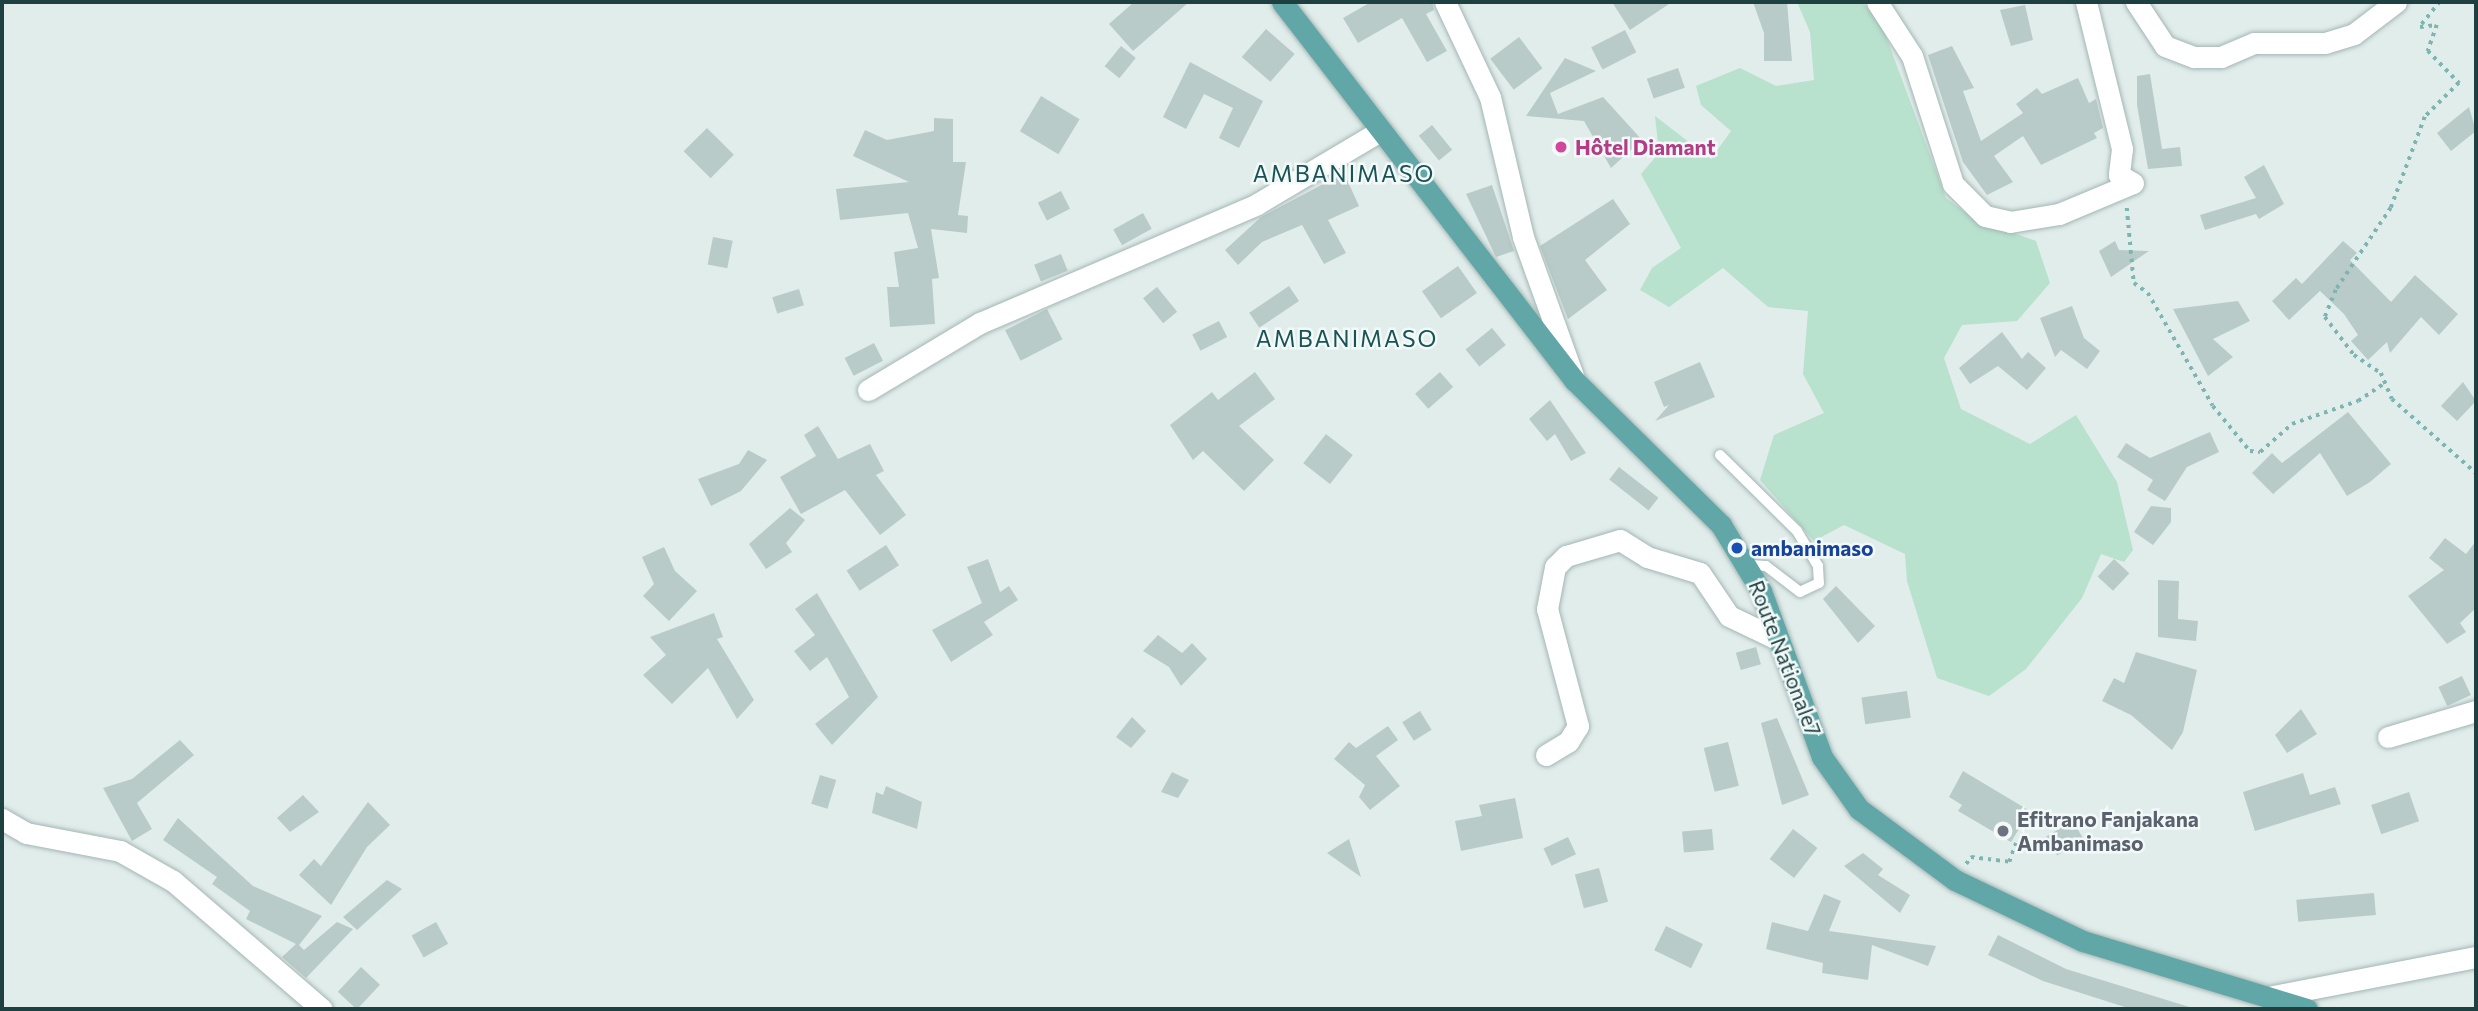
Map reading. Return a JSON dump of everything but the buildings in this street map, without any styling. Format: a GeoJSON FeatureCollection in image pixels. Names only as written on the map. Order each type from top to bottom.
{"type":"FeatureCollection","features":[{"type":"Feature","properties":{"kind":"main road","name":"Route Nationale7"},"geometry":{"type":"LineString","coordinates":[[1282,2],[1575,381],[1721,524],[1750,565],[1775,638],[1822,757],[1859,809],[1891,837],[1955,880],[2083,941],[2273,996],[2307,1009]]}},
{"type":"Feature","properties":{"kind":"street"},"geometry":{"type":"LineString","coordinates":[[1445,2],[1490,97],[1523,237],[1575,381]]}},
{"type":"Feature","properties":{"kind":"street"},"geometry":{"type":"LineString","coordinates":[[1877,2],[1912,56],[1953,184],[1968,204],[2010,222],[2059,214],[2133,183],[2119,175],[2122,149],[2086,2]]}},
{"type":"Feature","properties":{"kind":"street"},"geometry":{"type":"LineString","coordinates":[[2136,2],[2165,46],[2194,57],[2221,57],[2254,43],[2325,43],[2354,34],[2396,2]]}},
{"type":"Feature","properties":{"kind":"street"},"geometry":{"type":"LineString","coordinates":[[868,390],[980,323],[1257,204],[1380,131]]}},
{"type":"Feature","properties":{"kind":"street"},"geometry":{"type":"LineString","coordinates":[[1546,755],[1568,742],[1577,726],[1547,609],[1555,567],[1566,556],[1620,540],[1647,557],[1700,573],[1729,616],[1775,638]]}},
{"type":"Feature","properties":{"kind":"street"},"geometry":{"type":"LineString","coordinates":[[2388,737],[2476,711]]}},
{"type":"Feature","properties":{"kind":"street"},"geometry":{"type":"LineString","coordinates":[[2,820],[26,833],[120,851],[173,881],[321,1009]]}},
{"type":"Feature","properties":{"kind":"street"},"geometry":{"type":"LineString","coordinates":[[2273,996],[2476,957]]}},
{"type":"Feature","properties":{"kind":"lane"},"geometry":{"type":"LineString","coordinates":[[1720,455],[1797,531],[1818,566],[1819,583],[1801,592],[1766,566],[1750,565]]}},
{"type":"Feature","properties":{"kind":"path"},"geometry":{"type":"LineString","coordinates":[[2440,2],[2420,27],[2437,25],[2427,51],[2459,83],[2425,117],[2391,208],[2336,290],[2325,317],[2327,327],[2385,383],[2392,399],[2476,473]]}},
{"type":"Feature","properties":{"kind":"path"},"geometry":{"type":"LineString","coordinates":[[2120,190],[2128,211],[2134,283],[2148,293],[2213,406],[2250,451],[2260,452],[2292,424],[2385,383]]}},
{"type":"Feature","properties":{"kind":"path"},"geometry":{"type":"LineString","coordinates":[[1967,862],[1971,856],[2009,862],[2017,843]]}},
{"type":"Feature","properties":{"kind":"green space"},"geometry":{"type":"Polygon","coordinates":[[[1797,2],[1862,2],[1881,23],[1946,198],[1974,219],[2036,241],[2050,283],[2017,321],[1962,325],[1944,358],[1961,409],[2030,444],[2076,415],[2117,482],[2133,550],[2124,562],[2101,554],[2082,598],[2026,669],[1989,696],[1937,678],[1907,581],[1905,554],[1844,525],[1814,541],[1760,480],[1774,435],[1824,413],[1803,374],[1808,311],[1768,307],[1723,268],[1669,307],[1640,290],[1652,268],[1681,248],[1641,174],[1659,153],[1655,116],[1711,159],[1731,131],[1701,105],[1696,86],[1740,68],[1776,86],[1814,80],[1810,32],[1797,2]]]}},
{"type":"Feature","properties":{"kind":"place","name":"Hôtel Diamant"},"geometry":{"type":"Point","coordinates":[1561,147]}},
{"type":"Feature","properties":{"kind":"place","name":"ambanimaso"},"geometry":{"type":"Point","coordinates":[1737,548]}},
{"type":"Feature","properties":{"kind":"place","name":"Efitrano Fanjakana Ambanimaso"},"geometry":{"type":"Point","coordinates":[2003,831]}},
{"type":"Feature","properties":{"kind":"district","name":"AMBANIMASO"},"geometry":{"type":"Point","coordinates":[1344,173]}},
{"type":"Feature","properties":{"kind":"district","name":"AMBANIMASO"},"geometry":{"type":"Point","coordinates":[1347,338]}}]}
